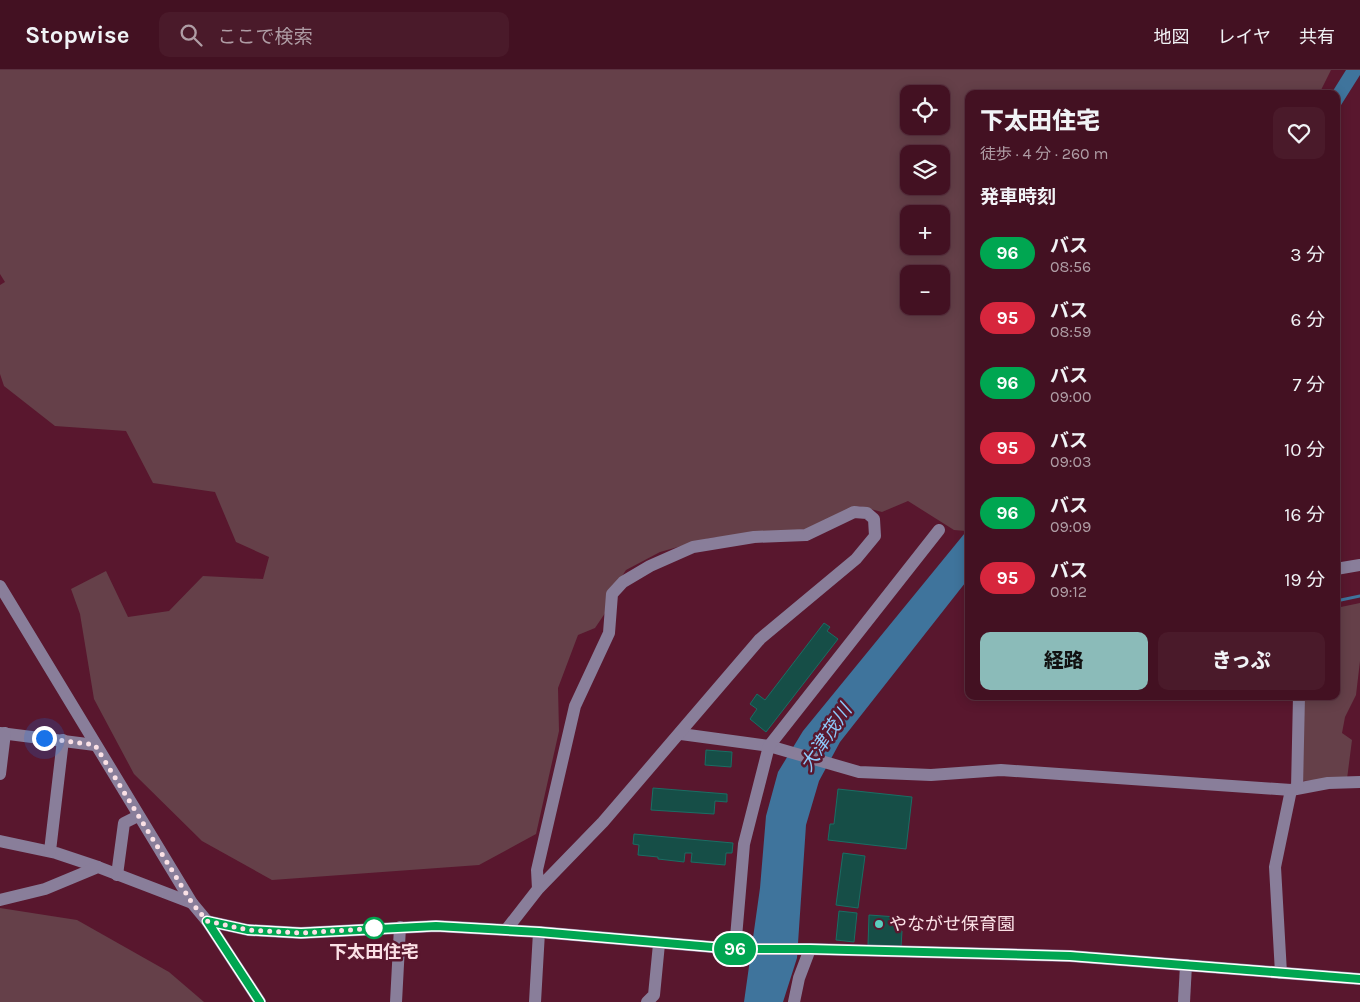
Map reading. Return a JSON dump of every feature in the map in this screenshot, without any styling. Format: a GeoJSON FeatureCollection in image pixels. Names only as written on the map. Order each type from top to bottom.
{"type":"FeatureCollection","features":[{"type":"Feature","properties":{"kind":"street"},"geometry":{"type":"LineString","coordinates":[[506,930],[538,889],[603,822],[681,734],[760,639],[856,558],[875,536],[874,519],[866,513],[854,512],[806,535],[754,537],[693,548],[650,566],[622,582],[612,594],[609,633],[575,706],[539,862],[538,889]]}},
{"type":"Feature","properties":{"kind":"street"},"geometry":{"type":"LineString","coordinates":[[735,949],[744,844],[769,746],[938,530]]}},
{"type":"Feature","properties":{"kind":"street"},"geometry":{"type":"LineString","coordinates":[[1340,568],[1360,565]]}},
{"type":"Feature","properties":{"kind":"street"},"geometry":{"type":"LineString","coordinates":[[0,586],[192,903],[207,921],[260,1002]]}},
{"type":"Feature","properties":{"kind":"street"},"geometry":{"type":"LineString","coordinates":[[1281,973],[1275,867],[1294,789],[1299,700]]}},
{"type":"Feature","properties":{"kind":"street"},"geometry":{"type":"LineString","coordinates":[[0,774],[3,733],[95,745]]}},
{"type":"Feature","properties":{"kind":"street"},"geometry":{"type":"LineString","coordinates":[[681,734],[769,746],[844,766],[858,772],[931,775],[1001,770],[1294,789],[1328,783],[1360,782]]}},
{"type":"Feature","properties":{"kind":"street"},"geometry":{"type":"LineString","coordinates":[[50,851],[63,740]]}},
{"type":"Feature","properties":{"kind":"street"},"geometry":{"type":"LineString","coordinates":[[117,875],[124,823],[138,816]]}},
{"type":"Feature","properties":{"kind":"street"},"geometry":{"type":"LineString","coordinates":[[0,841],[50,851],[192,903]]}},
{"type":"Feature","properties":{"kind":"street"},"geometry":{"type":"LineString","coordinates":[[0,900],[45,889],[98,868]]}},
{"type":"Feature","properties":{"kind":"street"},"geometry":{"type":"LineString","coordinates":[[207,921],[248,930],[301,933],[436,926],[539,932],[659,944],[735,949],[810,949],[1070,956],[1360,979]]}},
{"type":"Feature","properties":{"kind":"street"},"geometry":{"type":"LineString","coordinates":[[396,1002],[400,927]]}},
{"type":"Feature","properties":{"kind":"street"},"geometry":{"type":"LineString","coordinates":[[535,1002],[539,932]]}},
{"type":"Feature","properties":{"kind":"street"},"geometry":{"type":"LineString","coordinates":[[648,1002],[654,995],[659,944]]}},
{"type":"Feature","properties":{"kind":"street"},"geometry":{"type":"LineString","coordinates":[[794,1002],[799,978],[810,949]]}},
{"type":"Feature","properties":{"kind":"street"},"geometry":{"type":"LineString","coordinates":[[1184,1002],[1186,965]]}},
{"type":"Feature","properties":{"kind":"shaded area"},"geometry":{"type":"Polygon","coordinates":[[[0,70],[1331,70],[1321,90],[965,90],[965,531],[954,530],[908,501],[882,512],[859,506],[809,529],[710,538],[660,552],[626,570],[614,588],[616,597],[595,628],[578,635],[558,688],[559,731],[536,834],[479,865],[272,880],[202,841],[134,774],[94,699],[80,614],[71,589],[106,571],[128,617],[169,611],[203,576],[263,579],[269,557],[236,542],[215,492],[153,483],[126,431],[55,426],[4,386],[0,374],[0,285],[5,282],[0,274],[0,70]]]}},
{"type":"Feature","properties":{"kind":"shaded area"},"geometry":{"type":"Polygon","coordinates":[[[1360,603],[1360,661],[1356,695],[1345,717],[1342,733],[1352,740],[1347,779],[1300,781],[1303,700],[1340,700],[1340,607],[1360,603]]]}},
{"type":"Feature","properties":{"kind":"shaded area"},"geometry":{"type":"Polygon","coordinates":[[[0,908],[77,920],[169,972],[204,1002],[0,1002],[0,908]]]}},
{"type":"Feature","properties":{"kind":"water"},"geometry":{"type":"Polygon","coordinates":[[[1346,70],[1360,70],[1360,75],[1340,107],[1340,90],[1334,90],[1346,70]]]}},
{"type":"Feature","properties":{"kind":"water","name":"大津茂川"},"geometry":{"type":"Polygon","coordinates":[[[965,533],[965,583],[840,742],[819,781],[806,825],[797,958],[783,1002],[744,1002],[760,888],[766,816],[778,772],[803,731],[965,533]]]}},
{"type":"Feature","properties":{"kind":"building"},"geometry":{"type":"Polygon","coordinates":[[[824,623],[830,627],[827,631],[838,639],[766,732],[750,719],[757,709],[750,704],[757,694],[765,700],[824,623]]]}},
{"type":"Feature","properties":{"kind":"building"},"geometry":{"type":"Polygon","coordinates":[[[706,750],[732,752],[731,767],[705,765],[706,750]]]}},
{"type":"Feature","properties":{"kind":"building"},"geometry":{"type":"Polygon","coordinates":[[[653,788],[727,794],[727,802],[715,801],[714,814],[651,810],[653,788]]]}},
{"type":"Feature","properties":{"kind":"building"},"geometry":{"type":"Polygon","coordinates":[[[838,789],[912,797],[906,849],[828,840],[830,824],[834,824],[838,789]]]}},
{"type":"Feature","properties":{"kind":"building"},"geometry":{"type":"Polygon","coordinates":[[[634,834],[733,843],[732,853],[726,853],[725,865],[691,862],[692,853],[685,853],[684,862],[658,859],[658,857],[638,855],[639,845],[633,844],[634,834]]]}},
{"type":"Feature","properties":{"kind":"building"},"geometry":{"type":"Polygon","coordinates":[[[843,853],[865,856],[858,908],[836,905],[843,853]]]}},
{"type":"Feature","properties":{"kind":"building"},"geometry":{"type":"Polygon","coordinates":[[[839,911],[857,913],[854,942],[836,940],[839,911]]]}},
{"type":"Feature","properties":{"kind":"building"},"geometry":{"type":"Polygon","coordinates":[[[869,915],[897,917],[896,930],[902,931],[901,947],[868,945],[869,915]]]}},
{"type":"Feature","properties":{"kind":"waterway"},"geometry":{"type":"LineString","coordinates":[[1340,600],[1360,596]]}},
{"type":"Feature","properties":{"kind":"bus line","name":"96"},"geometry":{"type":"LineString","coordinates":[[260,1002],[207,921],[248,930],[301,933],[323,930],[436,926],[539,932],[659,944],[735,949],[810,949],[1070,956],[1360,979]]}},
{"type":"Feature","properties":{"kind":"place","name":"やながせ保育園"},"geometry":{"type":"Point","coordinates":[879,924]}},
{"type":"Feature","properties":{"kind":"place","name":"下太田住宅"},"geometry":{"type":"Point","coordinates":[374,928]}},
{"type":"Feature","properties":{"kind":"route"},"geometry":{"type":"LineString","coordinates":[[44,738],[95,745],[192,903],[207,921],[248,930],[301,933],[323,930],[381,928],[374,928]]}}]}
